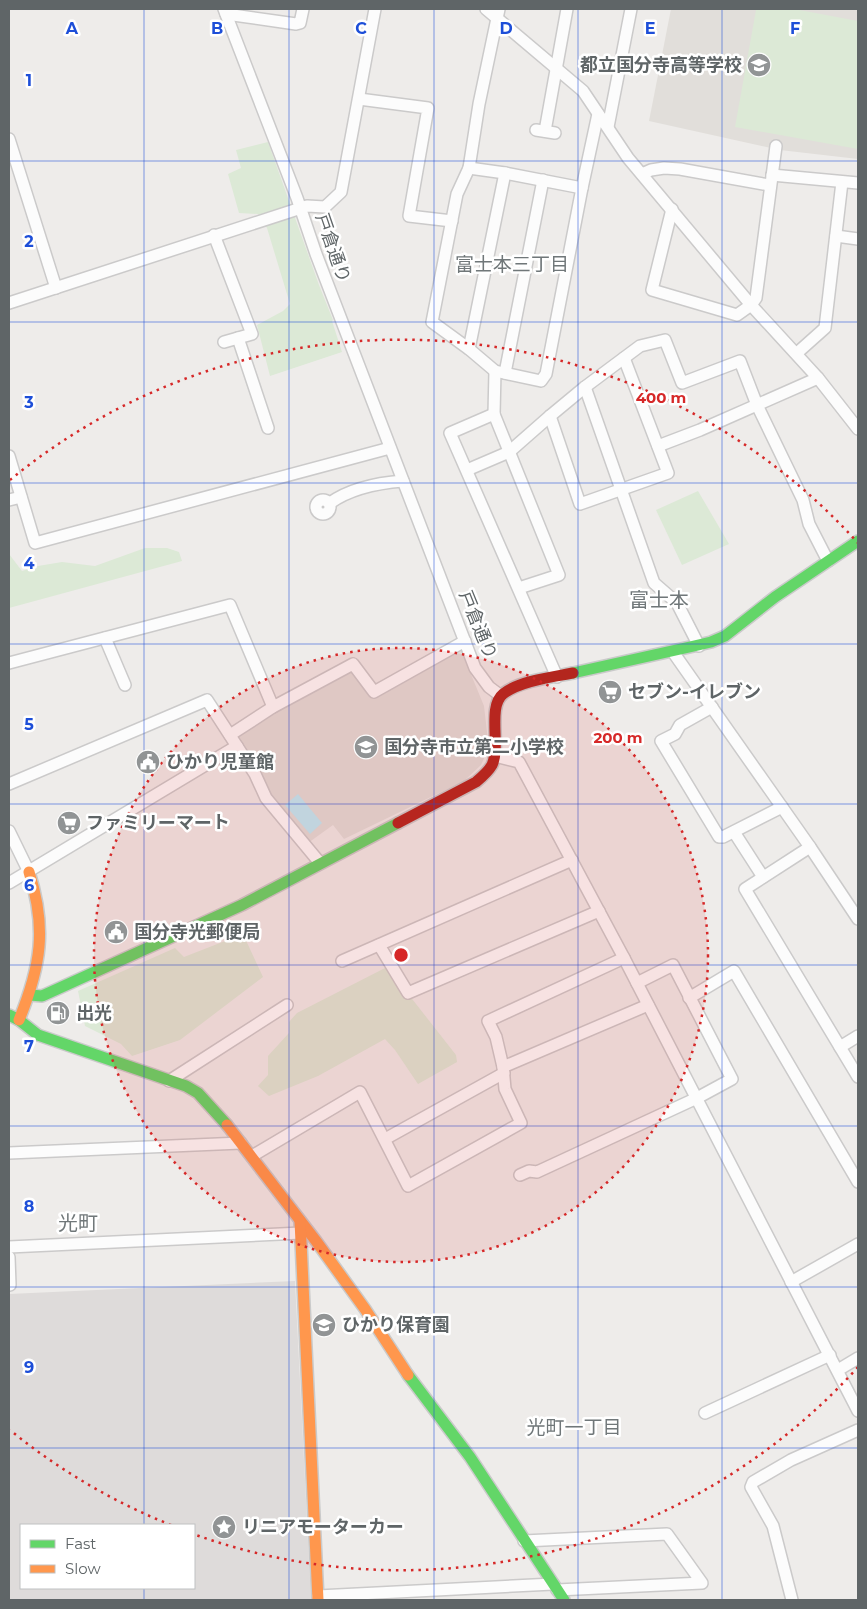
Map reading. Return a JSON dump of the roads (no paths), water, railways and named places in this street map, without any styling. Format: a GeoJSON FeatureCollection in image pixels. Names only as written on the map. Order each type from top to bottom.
{"type":"FeatureCollection","features":[{"type":"Feature","properties":{"kind":"street"},"geometry":{"type":"LineString","coordinates":[[225,12],[296,24],[302,20],[303,9]]}},
{"type":"Feature","properties":{"kind":"street"},"geometry":{"type":"LineString","coordinates":[[9,303],[307,206],[325,207],[341,192],[375,9]]}},
{"type":"Feature","properties":{"kind":"street"},"geometry":{"type":"LineString","coordinates":[[486,9],[498,14],[556,68],[584,91],[628,158],[751,305],[797,353],[858,429]]}},
{"type":"Feature","properties":{"kind":"street"},"geometry":{"type":"LineString","coordinates":[[545,131],[567,9]]}},
{"type":"Feature","properties":{"kind":"street"},"geometry":{"type":"LineString","coordinates":[[608,127],[631,9]]}},
{"type":"Feature","properties":{"kind":"street","name":"戸倉通り"},"geometry":{"type":"LineString","coordinates":[[225,12],[475,668],[489,687],[501,696]]}},
{"type":"Feature","properties":{"kind":"street"},"geometry":{"type":"LineString","coordinates":[[498,14],[479,104],[469,168],[457,194],[432,322],[500,372],[541,381],[546,374],[598,114]]}},
{"type":"Feature","properties":{"kind":"street"},"geometry":{"type":"LineString","coordinates":[[359,99],[428,108],[409,216],[452,221]]}},
{"type":"Feature","properties":{"kind":"street"},"geometry":{"type":"LineString","coordinates":[[9,139],[56,288]]}},
{"type":"Feature","properties":{"kind":"street"},"geometry":{"type":"LineString","coordinates":[[672,210],[652,290],[738,315],[751,305],[756,298],[776,146]]}},
{"type":"Feature","properties":{"kind":"street"},"geometry":{"type":"LineString","coordinates":[[469,168],[582,188]]}},
{"type":"Feature","properties":{"kind":"street"},"geometry":{"type":"LineString","coordinates":[[642,174],[664,168],[771,180],[858,183]]}},
{"type":"Feature","properties":{"kind":"street"},"geometry":{"type":"LineString","coordinates":[[469,349],[505,173]]}},
{"type":"Feature","properties":{"kind":"street"},"geometry":{"type":"LineString","coordinates":[[519,588],[559,575],[494,414],[500,372],[543,180]]}},
{"type":"Feature","properties":{"kind":"street"},"geometry":{"type":"LineString","coordinates":[[797,353],[825,328],[842,182]]}},
{"type":"Feature","properties":{"kind":"street"},"geometry":{"type":"LineString","coordinates":[[214,235],[252,334],[224,342]]}},
{"type":"Feature","properties":{"kind":"street"},"geometry":{"type":"LineString","coordinates":[[836,236],[858,239]]}},
{"type":"Feature","properties":{"kind":"street"},"geometry":{"type":"LineString","coordinates":[[238,338],[268,428]]}},
{"type":"Feature","properties":{"kind":"street"},"geometry":{"type":"LineString","coordinates":[[467,470],[510,452],[585,387],[640,346],[665,340],[682,383],[740,361],[757,405],[803,500],[809,524],[828,561]]}},
{"type":"Feature","properties":{"kind":"street"},"geometry":{"type":"LineString","coordinates":[[550,416],[580,504],[668,473],[624,358]]}},
{"type":"Feature","properties":{"kind":"street"},"geometry":{"type":"LineString","coordinates":[[658,446],[700,430],[818,378]]}},
{"type":"Feature","properties":{"kind":"street"},"geometry":{"type":"LineString","coordinates":[[585,387],[654,583],[677,603],[699,646]]}},
{"type":"Feature","properties":{"kind":"street"},"geometry":{"type":"LineString","coordinates":[[494,414],[450,433],[557,677]]}},
{"type":"Feature","properties":{"kind":"street"},"geometry":{"type":"LineString","coordinates":[[9,456],[35,543],[390,448]]}},
{"type":"Feature","properties":{"kind":"street"},"geometry":{"type":"LineString","coordinates":[[330,503],[352,491],[373,485],[403,481]]}},
{"type":"Feature","properties":{"kind":"street"},"geometry":{"type":"LineString","coordinates":[[9,500],[21,497]]}},
{"type":"Feature","properties":{"kind":"street"},"geometry":{"type":"LineString","coordinates":[[30,994],[42,996],[242,905],[476,782],[493,764],[497,747],[495,714],[498,702],[501,696],[518,686],[699,646],[725,636],[775,597],[858,541]]}},
{"type":"Feature","properties":{"kind":"street"},"geometry":{"type":"LineString","coordinates":[[9,663],[230,605],[273,707]]}},
{"type":"Feature","properties":{"kind":"street"},"geometry":{"type":"LineString","coordinates":[[105,638],[125,685]]}},
{"type":"Feature","properties":{"kind":"street"},"geometry":{"type":"LineString","coordinates":[[230,735],[273,707],[353,664],[374,692],[465,641]]}},
{"type":"Feature","properties":{"kind":"street"},"geometry":{"type":"LineString","coordinates":[[673,652],[810,847],[858,919]]}},
{"type":"Feature","properties":{"kind":"street"},"geometry":{"type":"LineString","coordinates":[[9,784],[207,700],[255,774],[266,798],[320,863]]}},
{"type":"Feature","properties":{"kind":"street"},"geometry":{"type":"LineString","coordinates":[[712,707],[680,725],[675,734],[661,741],[719,837],[734,832],[782,807]]}},
{"type":"Feature","properties":{"kind":"street"},"geometry":{"type":"LineString","coordinates":[[9,883],[238,746]]}},
{"type":"Feature","properties":{"kind":"street"},"geometry":{"type":"LineString","coordinates":[[495,756],[519,762],[624,958],[858,1411]]}},
{"type":"Feature","properties":{"kind":"street"},"geometry":{"type":"LineString","coordinates":[[9,831],[36,889],[41,935],[40,955],[30,994],[14,1017],[38,1035],[186,1086],[198,1094],[252,1156],[365,1309],[407,1373],[470,1458],[564,1600]]}},
{"type":"Feature","properties":{"kind":"street"},"geometry":{"type":"LineString","coordinates":[[734,832],[763,877]]}},
{"type":"Feature","properties":{"kind":"street"},"geometry":{"type":"LineString","coordinates":[[810,847],[745,889],[858,1077]]}},
{"type":"Feature","properties":{"kind":"street"},"geometry":{"type":"LineString","coordinates":[[342,961],[572,860]]}},
{"type":"Feature","properties":{"kind":"street"},"geometry":{"type":"LineString","coordinates":[[378,945],[408,993],[599,911]]}},
{"type":"Feature","properties":{"kind":"street"},"geometry":{"type":"LineString","coordinates":[[252,1156],[360,1092],[408,1186],[521,1123],[505,1089],[496,1037],[488,1021],[624,958]]}},
{"type":"Feature","properties":{"kind":"street"},"geometry":{"type":"LineString","coordinates":[[520,1175],[529,1171],[537,1172],[697,1098],[732,1079],[673,965],[637,983]]}},
{"type":"Feature","properties":{"kind":"street"},"geometry":{"type":"LineString","coordinates":[[690,998],[734,971],[858,1182]]}},
{"type":"Feature","properties":{"kind":"street"},"geometry":{"type":"LineString","coordinates":[[385,1139],[503,1070],[648,1005]]}},
{"type":"Feature","properties":{"kind":"street"},"geometry":{"type":"LineString","coordinates":[[169,1081],[287,1006]]}},
{"type":"Feature","properties":{"kind":"street"},"geometry":{"type":"LineString","coordinates":[[840,1047],[858,1036]]}},
{"type":"Feature","properties":{"kind":"street"},"geometry":{"type":"LineString","coordinates":[[9,1153],[241,1143]]}},
{"type":"Feature","properties":{"kind":"street"},"geometry":{"type":"LineString","coordinates":[[300,1221],[318,1598],[555,1587],[702,1583],[668,1534],[524,1541]]}},
{"type":"Feature","properties":{"kind":"street"},"geometry":{"type":"LineString","coordinates":[[9,1247],[301,1233]]}},
{"type":"Feature","properties":{"kind":"street"},"geometry":{"type":"LineString","coordinates":[[791,1282],[858,1244]]}},
{"type":"Feature","properties":{"kind":"street"},"geometry":{"type":"LineString","coordinates":[[9,1257],[10,1285]]}},
{"type":"Feature","properties":{"kind":"street"},"geometry":{"type":"LineString","coordinates":[[705,1413],[830,1355]]}},
{"type":"Feature","properties":{"kind":"street"},"geometry":{"type":"LineString","coordinates":[[838,1370],[858,1358]]}},
{"type":"Feature","properties":{"kind":"street"},"geometry":{"type":"LineString","coordinates":[[792,1600],[773,1526],[751,1487],[753,1482],[791,1460],[858,1430]]}},
{"type":"Feature","properties":{"kind":"water"},"geometry":{"type":"Polygon","coordinates":[[[298,794],[322,823],[310,834],[285,805],[298,794]]]}},
{"type":"Feature","properties":{"kind":"place","name":"都立国分寺高等学校"},"geometry":{"type":"Point","coordinates":[759,65]}},
{"type":"Feature","properties":{"kind":"place","name":"セブン-イレブン"},"geometry":{"type":"Point","coordinates":[610,692]}},
{"type":"Feature","properties":{"kind":"place","name":"国分寺市立第二小学校"},"geometry":{"type":"Point","coordinates":[366,747]}},
{"type":"Feature","properties":{"kind":"place","name":"ひかり児童館"},"geometry":{"type":"Point","coordinates":[148,762]}},
{"type":"Feature","properties":{"kind":"place","name":"ファミリーマート"},"geometry":{"type":"Point","coordinates":[69,823]}},
{"type":"Feature","properties":{"kind":"place","name":"国分寺光郵便局"},"geometry":{"type":"Point","coordinates":[116,932]}},
{"type":"Feature","properties":{"kind":"place","name":"出光"},"geometry":{"type":"Point","coordinates":[58,1013]}},
{"type":"Feature","properties":{"kind":"place","name":"ひかり保育園"},"geometry":{"type":"Point","coordinates":[324,1325]}},
{"type":"Feature","properties":{"kind":"place","name":"リニアモーターカー"},"geometry":{"type":"Point","coordinates":[224,1527]}},
{"type":"Feature","properties":{"kind":"district","name":"富士本三丁目"},"geometry":{"type":"Point","coordinates":[512,264]}},
{"type":"Feature","properties":{"kind":"district","name":"富士本"},"geometry":{"type":"Point","coordinates":[659,600]}},
{"type":"Feature","properties":{"kind":"district","name":"光町"},"geometry":{"type":"Point","coordinates":[78,1223]}},
{"type":"Feature","properties":{"kind":"district","name":"光町一丁目"},"geometry":{"type":"Point","coordinates":[574,1427]}}]}
